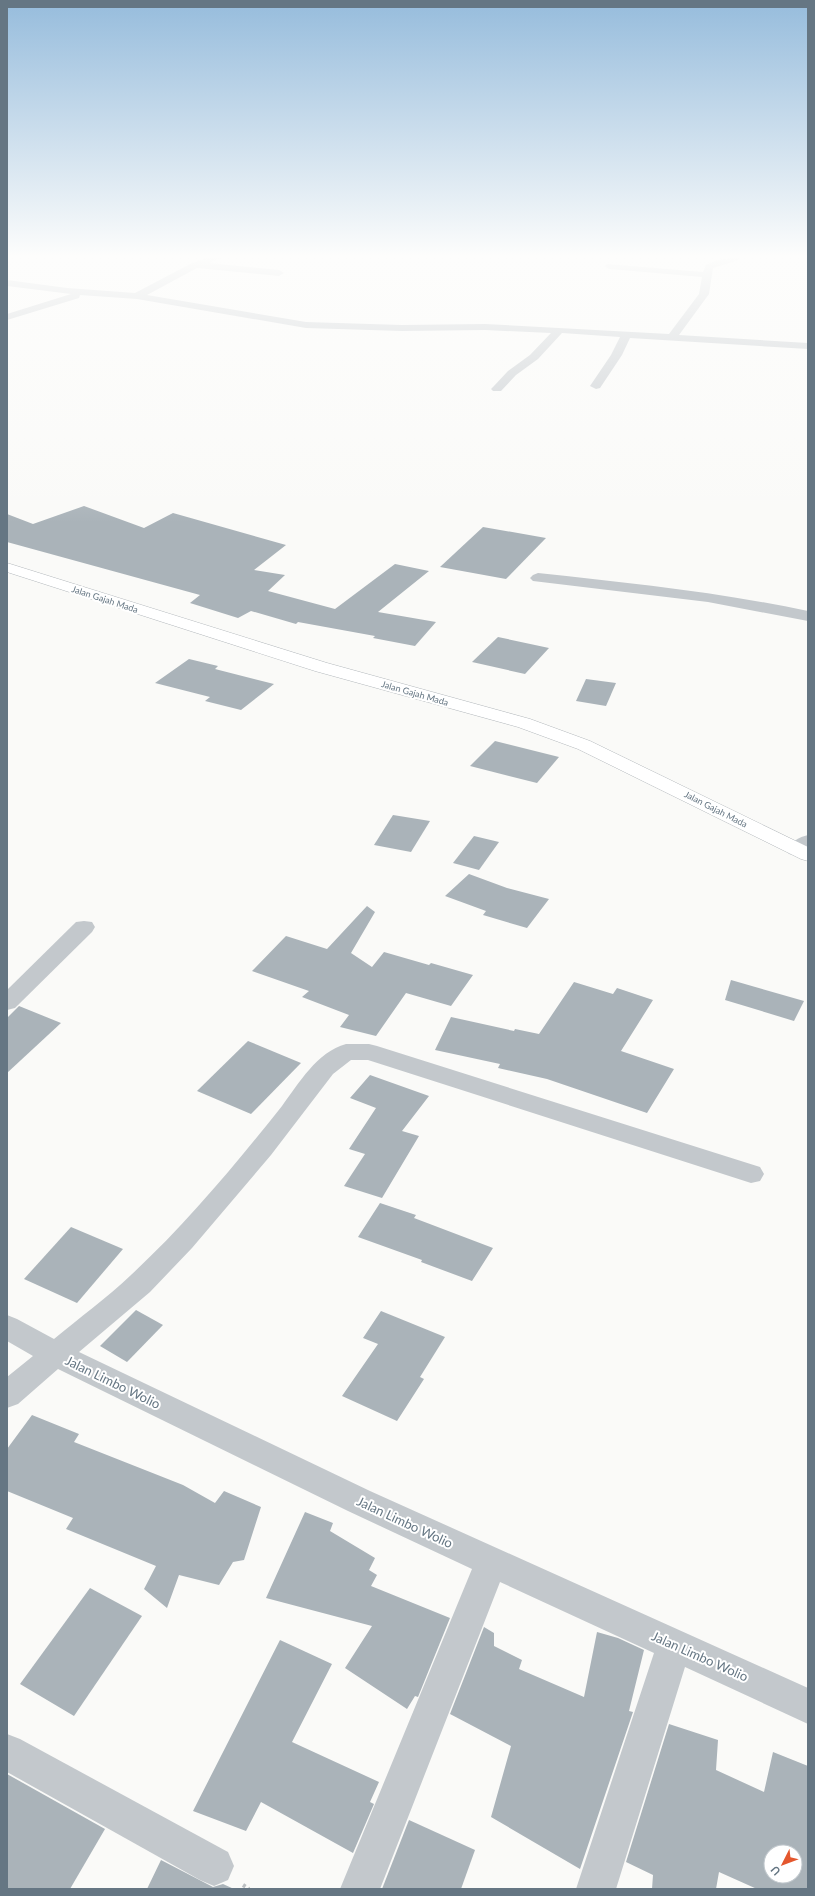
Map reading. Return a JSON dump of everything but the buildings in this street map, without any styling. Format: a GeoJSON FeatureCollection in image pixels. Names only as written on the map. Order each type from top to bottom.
{"type":"FeatureCollection","features":[{"type":"Feature","properties":{"kind":"highway","name":"Jalan Gajah Mada"},"geometry":{"type":"LineString","coordinates":[[7,567],[306,662],[524,724],[584,745],[804,849]]}},
{"type":"Feature","properties":{"kind":"street"},"geometry":{"type":"LineString","coordinates":[[497,389],[512,373],[534,357],[544,346]]}},
{"type":"Feature","properties":{"kind":"street"},"geometry":{"type":"LineString","coordinates":[[596,386],[608,366],[622,350],[623,346]]}},
{"type":"Feature","properties":{"kind":"street"},"geometry":{"type":"LineString","coordinates":[[538,578],[640,589],[760,606],[808,616]]}},
{"type":"Feature","properties":{"kind":"street"},"geometry":{"type":"LineString","coordinates":[[7,1003],[84,927]]}},
{"type":"Feature","properties":{"kind":"street"},"geometry":{"type":"LineString","coordinates":[[7,1395],[57,1355],[140,1284],[182,1241],[262,1149],[324,1068],[346,1052],[369,1052],[751,1174]]}},
{"type":"Feature","properties":{"kind":"street","name":"Jalan Limbo Wolio"},"geometry":{"type":"LineString","coordinates":[[7,1327],[57,1355],[359,1501],[808,1706]]}},
{"type":"Feature","properties":{"kind":"street"},"geometry":{"type":"LineString","coordinates":[[360,1889],[491,1562]]}},
{"type":"Feature","properties":{"kind":"street"},"geometry":{"type":"LineString","coordinates":[[596,1889],[674,1645]]}},
{"type":"Feature","properties":{"kind":"street"},"geometry":{"type":"LineString","coordinates":[[7,1752],[214,1866]]}}]}
